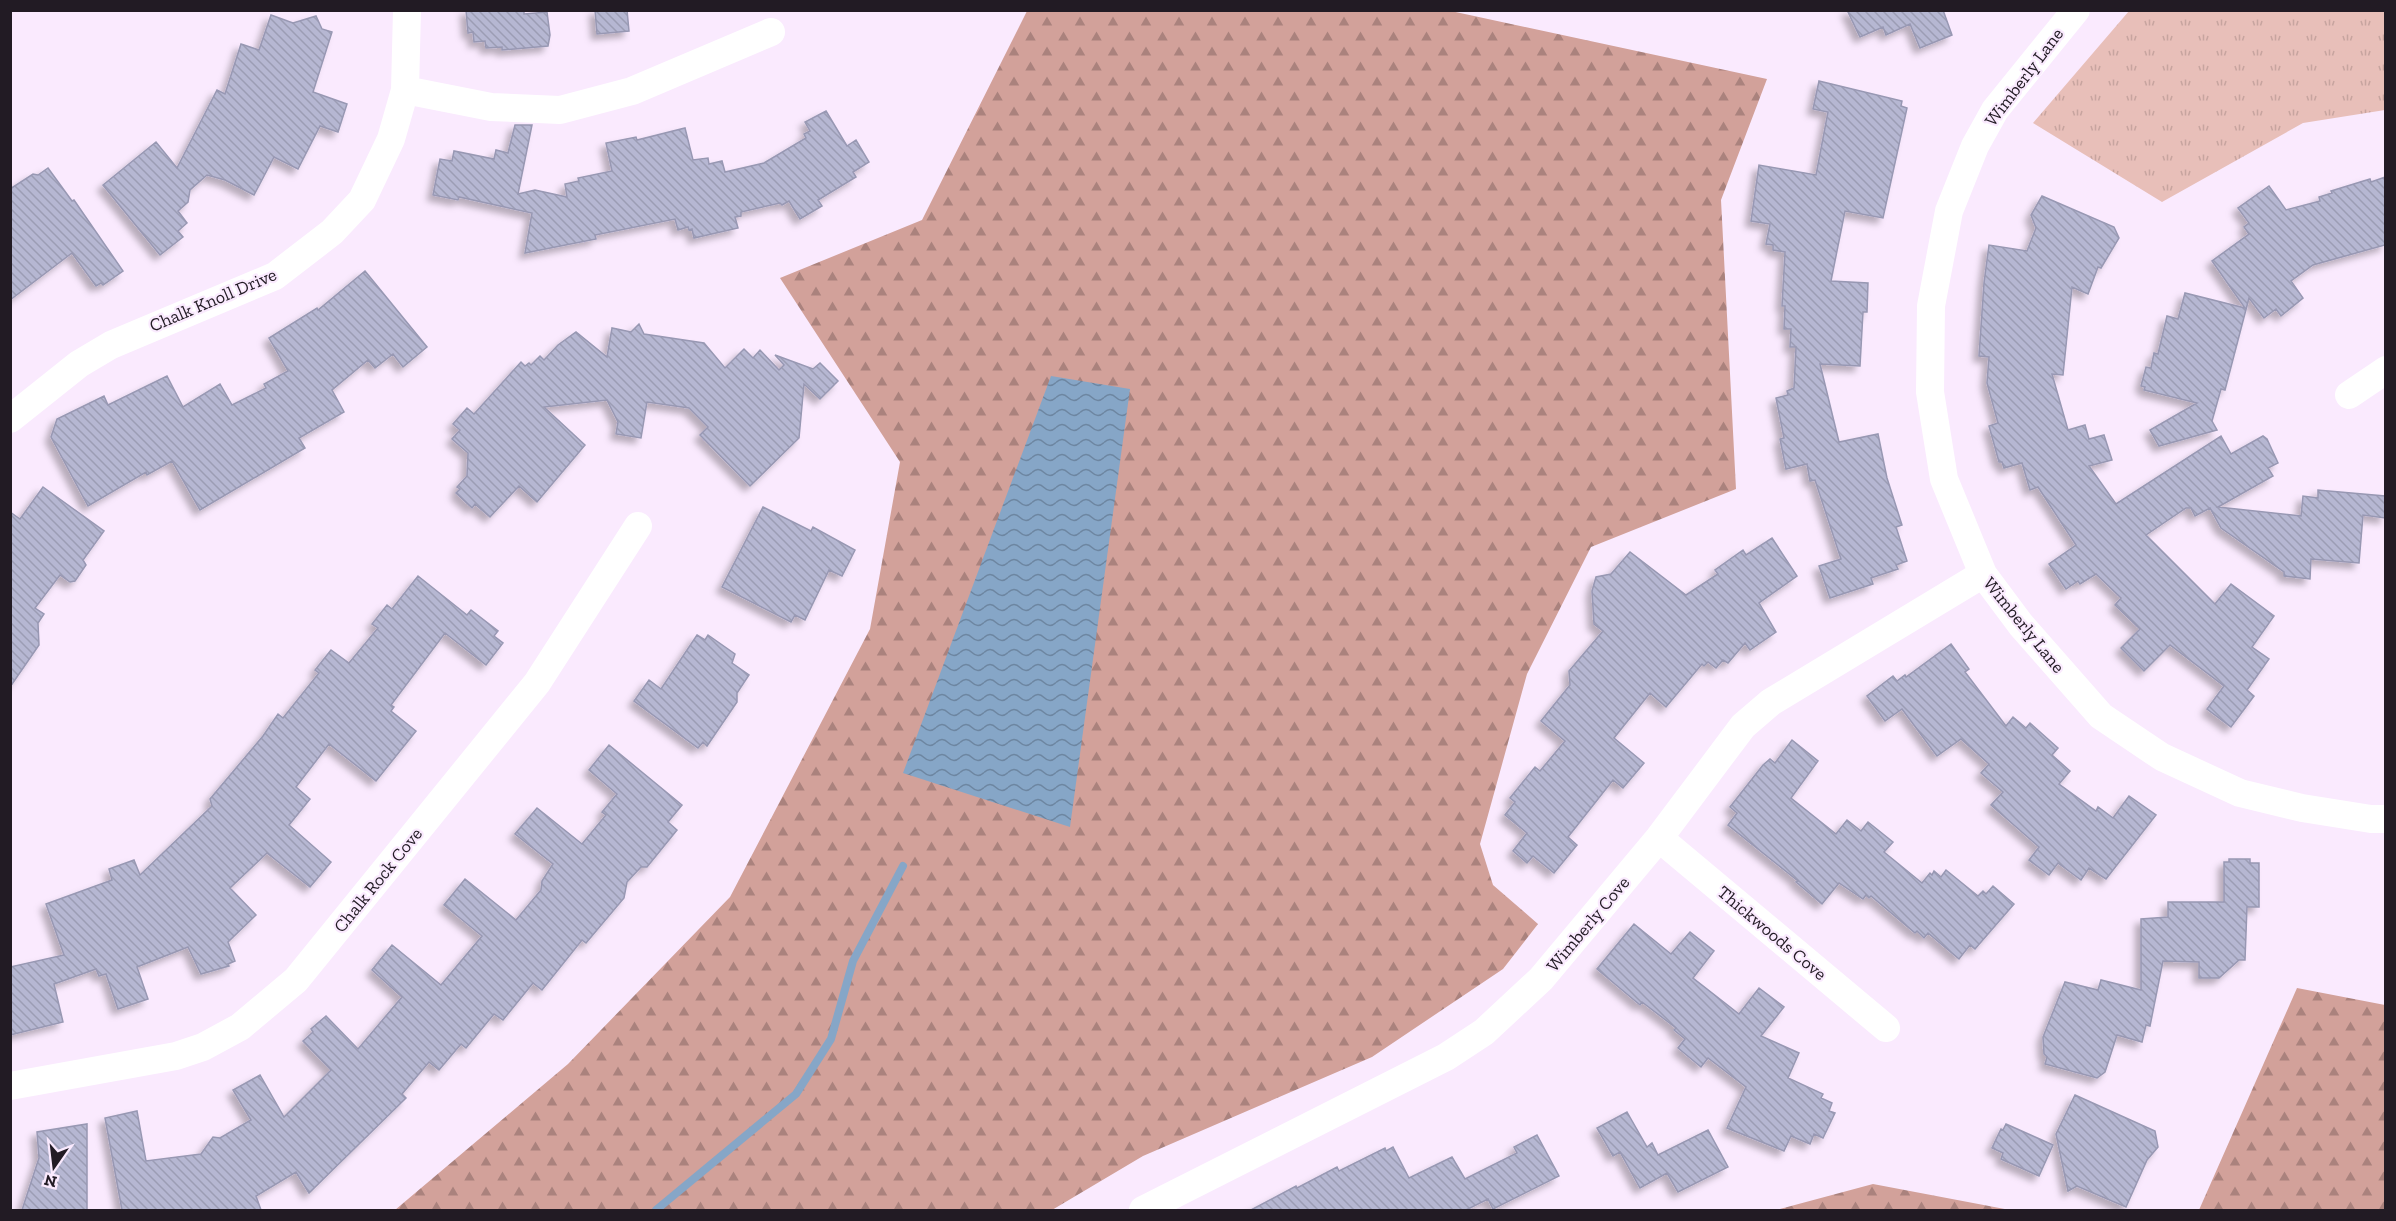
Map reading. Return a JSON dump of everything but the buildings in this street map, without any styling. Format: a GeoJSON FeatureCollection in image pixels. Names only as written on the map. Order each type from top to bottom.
{"type":"FeatureCollection","features":[{"type":"Feature","properties":{"kind":"street","name":"Chalk Knoll Drive"},"geometry":{"type":"LineString","coordinates":[[10,419],[36,397],[95,355],[137,333],[275,276],[332,232],[362,200],[391,139],[405,90],[407,10]]}},
{"type":"Feature","properties":{"kind":"street","name":"Wimberly Lane"},"geometry":{"type":"LineString","coordinates":[[2076,10],[1995,110],[1975,146],[1949,211],[1931,306],[1930,392],[1944,479],[1983,574],[2020,625],[2101,716],[2162,758],[2240,793],[2302,808],[2371,819],[2385,819]]}},
{"type":"Feature","properties":{"kind":"street"},"geometry":{"type":"LineString","coordinates":[[405,90],[491,107],[560,110],[632,91],[771,32]]}},
{"type":"Feature","properties":{"kind":"street"},"geometry":{"type":"LineString","coordinates":[[2349,394],[2385,370]]}},
{"type":"Feature","properties":{"kind":"street","name":"Chalk Rock Cove"},"geometry":{"type":"LineString","coordinates":[[10,1086],[176,1056],[203,1047],[240,1027],[296,980],[537,683],[638,526]]}},
{"type":"Feature","properties":{"kind":"street","name":"Wimberly Cove"},"geometry":{"type":"LineString","coordinates":[[1143,1210],[1446,1057],[1484,1032],[1542,979],[1659,838],[1743,726],[1771,702],[1983,574]]}},
{"type":"Feature","properties":{"kind":"street","name":"Thickwoods Cove"},"geometry":{"type":"LineString","coordinates":[[1659,838],[1886,1028]]}},
{"type":"Feature","properties":{"kind":"green space"},"geometry":{"type":"Polygon","coordinates":[[[1027,11],[1451,11],[1767,79],[1721,200],[1736,489],[1591,547],[1527,674],[1480,844],[1493,885],[1538,924],[1503,969],[1372,1057],[1143,1156],[1052,1210],[395,1210],[568,1064],[730,897],[870,629],[900,462],[780,278],[922,220],[1027,11]]]}},
{"type":"Feature","properties":{"kind":"green space"},"geometry":{"type":"Polygon","coordinates":[[[2129,11],[2385,11],[2385,110],[2303,123],[2162,202],[2033,123],[2129,11]]]}},
{"type":"Feature","properties":{"kind":"green space"},"geometry":{"type":"Polygon","coordinates":[[[2297,988],[2385,1005],[2385,1210],[2199,1210],[2297,988]]]}},
{"type":"Feature","properties":{"kind":"green space"},"geometry":{"type":"Polygon","coordinates":[[[1873,1184],[2010,1210],[1776,1210],[1873,1184]]]}},
{"type":"Feature","properties":{"kind":"water"},"geometry":{"type":"Polygon","coordinates":[[[1051,376],[1130,389],[1070,827],[903,773],[1051,376]]]}},
{"type":"Feature","properties":{"kind":"waterway"},"geometry":{"type":"LineString","coordinates":[[656,1210],[796,1094],[831,1039],[853,961],[903,866]]}}]}
